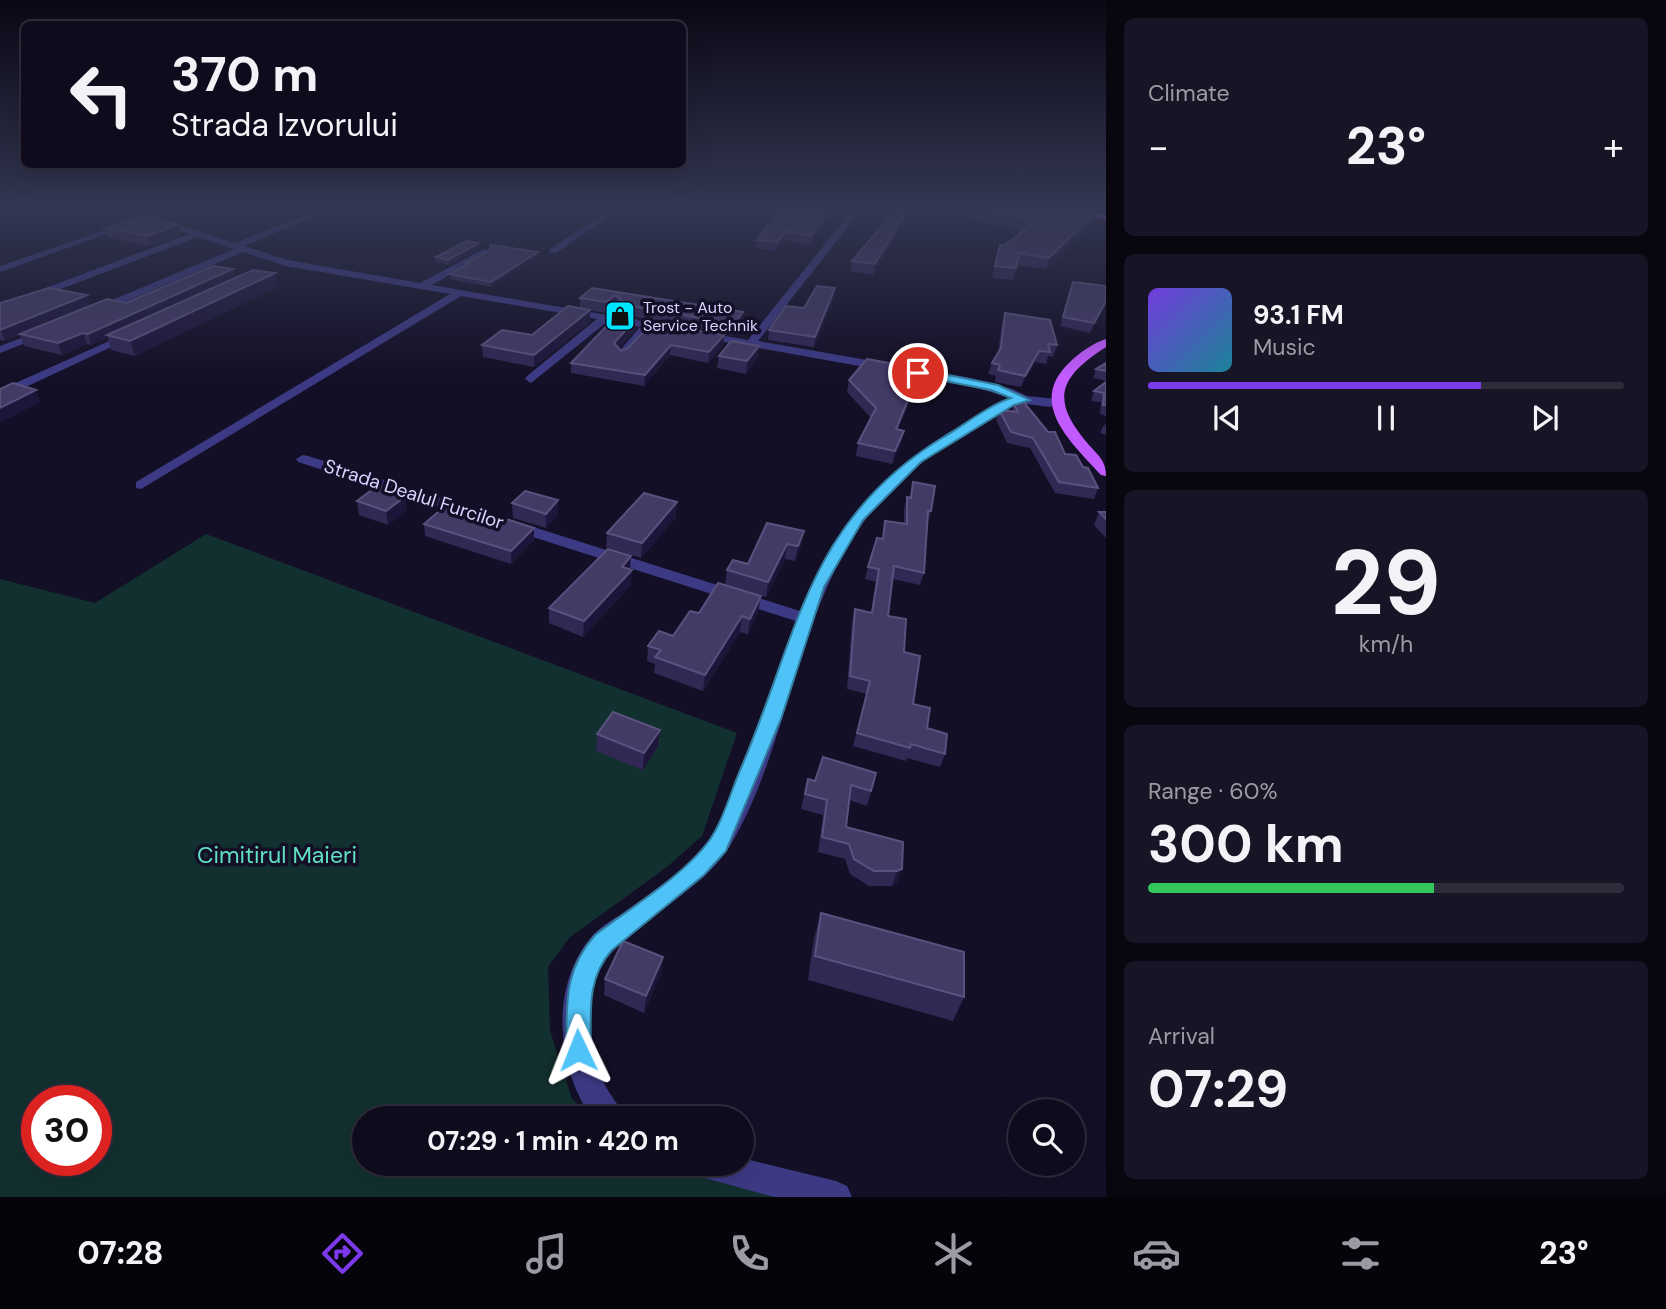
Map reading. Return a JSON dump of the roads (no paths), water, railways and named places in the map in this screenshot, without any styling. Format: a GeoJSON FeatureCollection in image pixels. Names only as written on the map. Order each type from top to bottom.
{"type":"FeatureCollection","features":[{"type":"Feature","properties":{"kind":"main road"},"geometry":{"type":"LineString","coordinates":[[1106,342],[1074,361],[1063,372],[1055,393],[1056,403],[1072,434],[1106,472]]}},
{"type":"Feature","properties":{"kind":"street"},"geometry":{"type":"LineString","coordinates":[[0,309],[116,265]]}},
{"type":"Feature","properties":{"kind":"street"},"geometry":{"type":"LineString","coordinates":[[89,313],[198,265]]}},
{"type":"Feature","properties":{"kind":"street"},"geometry":{"type":"LineString","coordinates":[[274,268],[280,265]]}},
{"type":"Feature","properties":{"kind":"street"},"geometry":{"type":"LineString","coordinates":[[303,265],[971,382],[1008,392],[1024,400]]}},
{"type":"Feature","properties":{"kind":"street"},"geometry":{"type":"LineString","coordinates":[[424,285],[461,265]]}},
{"type":"Feature","properties":{"kind":"street"},"geometry":{"type":"LineString","coordinates":[[751,343],[813,265]]}},
{"type":"Feature","properties":{"kind":"street"},"geometry":{"type":"LineString","coordinates":[[142,485],[461,292]]}},
{"type":"Feature","properties":{"kind":"street"},"geometry":{"type":"LineString","coordinates":[[531,379],[606,318]]}},
{"type":"Feature","properties":{"kind":"street"},"geometry":{"type":"LineString","coordinates":[[622,355],[648,325]]}},
{"type":"Feature","properties":{"kind":"street"},"geometry":{"type":"LineString","coordinates":[[0,350],[51,329]]}},
{"type":"Feature","properties":{"kind":"street"},"geometry":{"type":"LineString","coordinates":[[0,395],[143,330]]}},
{"type":"Feature","properties":{"kind":"street"},"geometry":{"type":"LineString","coordinates":[[599,1106],[578,1050],[579,984],[592,956],[603,942],[697,868],[718,845],[772,719],[805,618],[838,545],[858,517],[886,486],[936,446],[1011,402],[1024,400],[1056,403]]}},
{"type":"Feature","properties":{"kind":"street","name":"Strada Dealul Furcilor"},"geometry":{"type":"LineString","coordinates":[[303,459],[805,618]]}},
{"type":"Feature","properties":{"kind":"street"},"geometry":{"type":"LineString","coordinates":[[753,1176],[836,1197]]}},
{"type":"Feature","properties":{"kind":"place","name":"Trost - Auto Service Technik"},"geometry":{"type":"Point","coordinates":[620,316]}},
{"type":"Feature","properties":{"kind":"park label","name":"Cimitirul Maieri"},"geometry":{"type":"Point","coordinates":[277,855]}}]}
